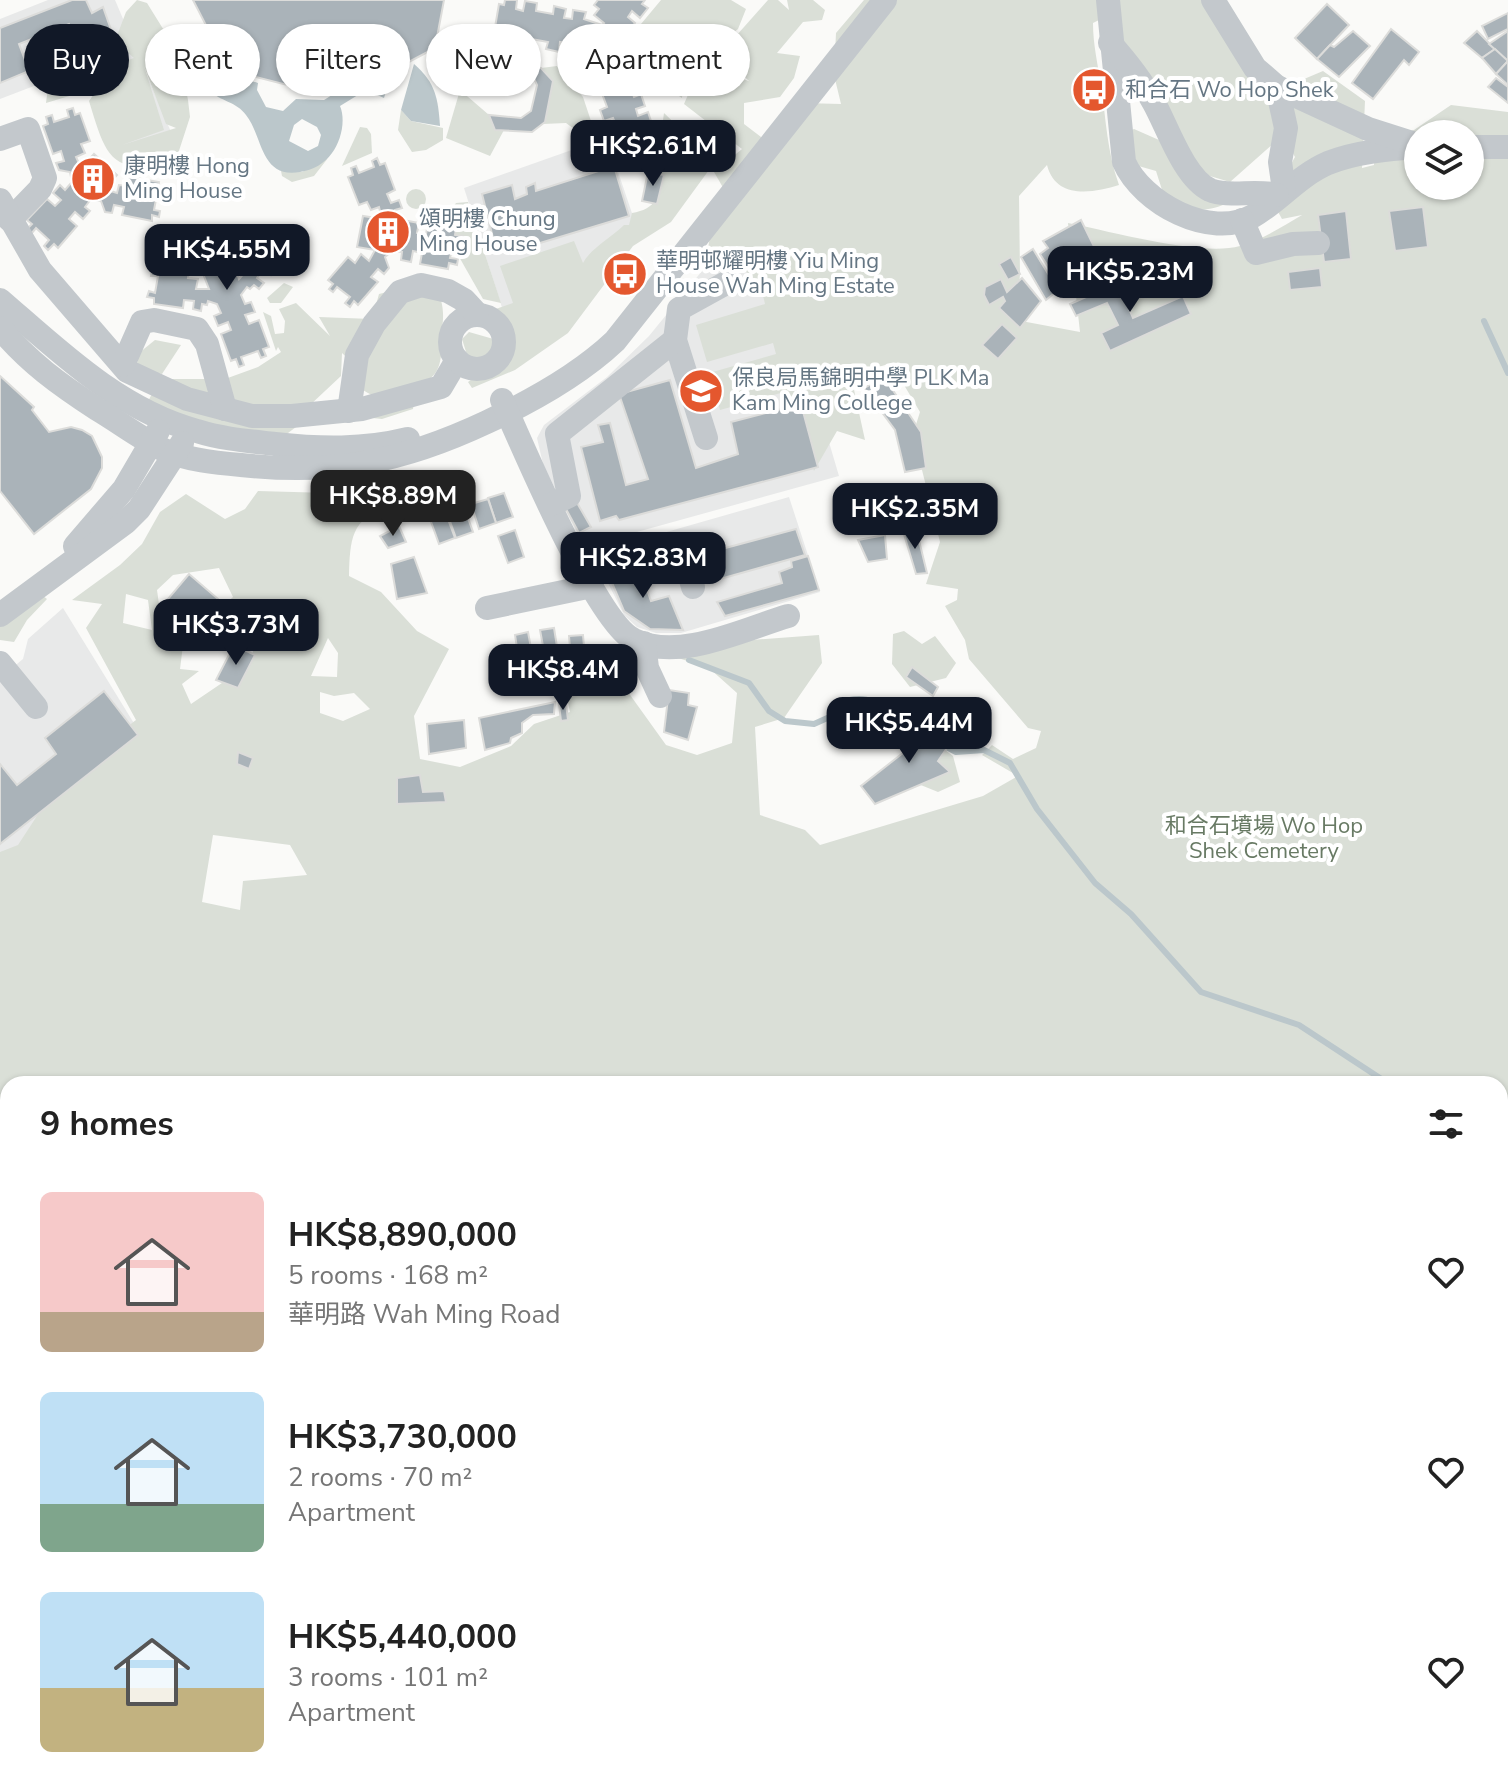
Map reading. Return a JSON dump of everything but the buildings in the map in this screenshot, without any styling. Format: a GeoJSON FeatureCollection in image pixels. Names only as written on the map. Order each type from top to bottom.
{"type":"FeatureCollection","features":[{"type":"Feature","properties":{"kind":"street"},"geometry":{"type":"LineString","coordinates":[[0,328],[55,383],[152,443],[176,453],[269,468],[308,470],[361,466],[405,456],[505,406],[589,348],[623,319],[676,266],[885,0]]}},
{"type":"Feature","properties":{"kind":"street"},"geometry":{"type":"LineString","coordinates":[[1213,0],[1255,68],[1277,87],[1368,129],[1404,141]]}},
{"type":"Feature","properties":{"kind":"street"},"geometry":{"type":"LineString","coordinates":[[1109,1],[1110,43],[1124,162],[1137,185],[1158,202],[1208,220],[1242,220],[1262,209],[1273,191],[1286,128],[1277,87]]}},
{"type":"Feature","properties":{"kind":"street"},"geometry":{"type":"LineString","coordinates":[[1110,43],[1130,65],[1154,103],[1186,166],[1209,190],[1241,194],[1273,191],[1327,163],[1404,148]]}},
{"type":"Feature","properties":{"kind":"street"},"geometry":{"type":"LineString","coordinates":[[0,139],[28,129],[45,178],[40,189],[5,210],[40,270],[123,365],[187,399],[252,416],[349,411],[441,387],[457,360]]}},
{"type":"Feature","properties":{"kind":"street"},"geometry":{"type":"LineString","coordinates":[[1484,147],[1508,147]]}},
{"type":"Feature","properties":{"kind":"street"},"geometry":{"type":"LineString","coordinates":[[1242,220],[1256,253],[1293,244],[1318,243]]}},
{"type":"Feature","properties":{"kind":"street"},"geometry":{"type":"LineString","coordinates":[[706,438],[675,340],[679,309],[728,282]]}},
{"type":"Feature","properties":{"kind":"street"},"geometry":{"type":"LineString","coordinates":[[349,411],[357,355],[374,324],[400,292],[421,285],[448,291],[464,300],[477,314]]}},
{"type":"Feature","properties":{"kind":"street"},"geometry":{"type":"LineString","coordinates":[[0,300],[52,348],[86,373],[164,419],[191,430],[320,449],[354,447],[416,437],[505,406]]}},
{"type":"Feature","properties":{"kind":"street"},"geometry":{"type":"LineString","coordinates":[[477,314],[489,317],[502,330],[501,355],[496,362],[472,369],[457,360],[452,352],[451,334],[462,319],[477,314]]}},
{"type":"Feature","properties":{"kind":"street"},"geometry":{"type":"LineString","coordinates":[[123,365],[142,322],[154,320],[197,329],[207,344],[225,409]]}},
{"type":"Feature","properties":{"kind":"street"},"geometry":{"type":"LineString","coordinates":[[550,505],[569,496],[557,434],[675,340]]}},
{"type":"Feature","properties":{"kind":"street"},"geometry":{"type":"LineString","coordinates":[[505,406],[550,505],[588,578],[616,624],[632,640],[672,647],[694,644],[788,616]]}},
{"type":"Feature","properties":{"kind":"street"},"geometry":{"type":"LineString","coordinates":[[38,587],[124,489],[164,419]]}},
{"type":"Feature","properties":{"kind":"street"},"geometry":{"type":"LineString","coordinates":[[0,615],[126,522],[191,430]]}},
{"type":"Feature","properties":{"kind":"street"},"geometry":{"type":"LineString","coordinates":[[487,608],[588,578],[639,552],[682,548],[693,587]]}},
{"type":"Feature","properties":{"kind":"street"},"geometry":{"type":"LineString","coordinates":[[644,643],[647,668],[660,696]]}},
{"type":"Feature","properties":{"kind":"street"},"geometry":{"type":"LineString","coordinates":[[0,663],[36,707]]}},
{"type":"Feature","properties":{"kind":"shaded area"},"geometry":{"type":"Polygon","coordinates":[[[48,0],[115,0],[125,24],[24,24],[24,90],[0,99],[0,19],[48,0]]]}},
{"type":"Feature","properties":{"kind":"shaded area"},"geometry":{"type":"Polygon","coordinates":[[[129,33],[145,71],[145,96],[156,96],[174,139],[122,155],[94,96],[129,96],[129,33]]]}},
{"type":"Feature","properties":{"kind":"shaded area"},"geometry":{"type":"Polygon","coordinates":[[[414,64],[426,77],[426,96],[435,96],[440,126],[411,121],[401,110],[405,96],[410,96],[414,64]]]}},
{"type":"Feature","properties":{"kind":"shaded area"},"geometry":{"type":"Polygon","coordinates":[[[260,96],[266,107],[283,111],[296,99],[356,96],[340,106],[343,118],[335,148],[318,166],[300,172],[277,169],[270,163],[252,124],[242,111],[219,97],[260,96]],[[302,119],[294,125],[289,141],[308,151],[318,146],[321,135],[317,127],[302,119]]]}},
{"type":"Feature","properties":{"kind":"shaded area"},"geometry":{"type":"Polygon","coordinates":[[[600,140],[612,154],[638,231],[589,288],[505,317],[464,188],[600,140]]]}},
{"type":"Feature","properties":{"kind":"shaded area","name":"保良局馬錦明中學 PLK Ma Kam Ming College"},"geometry":{"type":"Polygon","coordinates":[[[728,239],[759,256],[818,405],[839,476],[590,545],[581,542],[543,464],[537,438],[544,425],[607,377],[649,336],[728,239]]]}},
{"type":"Feature","properties":{"kind":"shaded area"},"geometry":{"type":"Polygon","coordinates":[[[789,497],[820,592],[681,633],[656,633],[637,627],[624,615],[593,553],[789,497]]]}},
{"type":"Feature","properties":{"kind":"shaded area"},"geometry":{"type":"Polygon","coordinates":[[[63,608],[143,738],[0,869],[0,678],[23,659],[28,639],[63,608]]]}},
{"type":"Feature","properties":{"kind":"green space"},"geometry":{"type":"Polygon","coordinates":[[[137,0],[147,3],[160,24],[145,24],[145,96],[153,96],[164,130],[122,145],[176,128],[166,124],[155,96],[187,96],[190,117],[176,160],[154,165],[124,164],[114,158],[100,136],[89,101],[93,96],[129,96],[129,60],[134,58],[129,54],[129,24],[121,24],[126,12],[137,0]]]}},
{"type":"Feature","properties":{"kind":"green space"},"geometry":{"type":"Polygon","coordinates":[[[661,0],[731,0],[746,9],[740,24],[641,24],[661,0]]]}},
{"type":"Feature","properties":{"kind":"green space","name":"和合石墳場 Wo Hop Shek Cemetery"},"geometry":{"type":"Polygon","coordinates":[[[768,0],[778,0],[789,10],[787,0],[813,0],[825,10],[822,20],[803,22],[777,53],[800,56],[794,78],[780,97],[744,103],[744,124],[773,146],[803,103],[841,104],[834,75],[836,33],[864,0],[1207,0],[1259,84],[1297,82],[1323,71],[1365,101],[1362,168],[1374,165],[1375,139],[1404,132],[1404,200],[1484,200],[1484,120],[1429,120],[1451,105],[1508,112],[1508,1076],[0,1076],[0,852],[18,845],[63,776],[136,720],[86,628],[102,604],[72,600],[120,565],[142,544],[160,512],[186,494],[225,519],[245,509],[258,491],[329,493],[336,492],[331,488],[378,483],[392,507],[368,516],[356,531],[350,551],[349,576],[381,592],[417,631],[449,649],[414,716],[420,759],[460,767],[511,746],[534,724],[570,712],[561,668],[567,654],[600,653],[666,745],[697,755],[732,743],[737,693],[709,668],[672,656],[738,641],[819,635],[822,663],[784,718],[755,727],[760,815],[805,830],[820,845],[983,796],[1018,776],[982,755],[992,745],[1013,759],[1036,748],[1041,731],[1028,728],[969,659],[965,640],[945,606],[957,600],[958,589],[926,584],[940,542],[913,434],[920,412],[891,363],[851,376],[865,440],[837,431],[814,471],[784,392],[720,410],[709,373],[776,354],[773,343],[707,362],[696,325],[765,304],[752,276],[737,267],[706,260],[713,219],[729,198],[714,172],[742,149],[684,104],[687,96],[750,96],[750,24],[747,24],[768,0]],[[1099,20],[1093,23],[1109,148],[1119,185],[1087,191],[1067,189],[1058,184],[1047,165],[1019,196],[1020,274],[1016,320],[1080,332],[1068,223],[1180,246],[1223,248],[1257,240],[1302,215],[1282,219],[1271,199],[1295,157],[1283,135],[1230,182],[1183,168],[1236,199],[1206,209],[1191,207],[1163,193],[1156,171],[1121,161],[1112,139],[1134,129],[1159,140],[1127,66],[1099,20]],[[219,568],[173,575],[157,590],[163,633],[204,624],[233,597],[219,568]],[[126,594],[123,623],[152,630],[148,600],[126,594]],[[242,619],[219,632],[220,650],[188,643],[183,645],[180,669],[199,671],[182,684],[191,704],[247,666],[264,625],[242,619]],[[328,638],[311,676],[337,677],[338,653],[328,638]],[[320,692],[320,713],[343,721],[370,709],[354,693],[334,696],[320,692]],[[213,835],[202,902],[240,910],[243,881],[307,875],[290,845],[213,835]]]}},
{"type":"Feature","properties":{"kind":"green space"},"geometry":{"type":"Polygon","coordinates":[[[557,66],[557,96],[583,97],[594,130],[589,140],[566,123],[543,124],[553,81],[541,68],[557,66]]]}},
{"type":"Feature","properties":{"kind":"green space"},"geometry":{"type":"Polygon","coordinates":[[[47,96],[69,96],[46,103],[47,96]]]}},
{"type":"Feature","properties":{"kind":"green space"},"geometry":{"type":"Polygon","coordinates":[[[458,96],[467,96],[489,115],[495,130],[504,130],[490,156],[446,138],[458,96]]]}},
{"type":"Feature","properties":{"kind":"green space"},"geometry":{"type":"Polygon","coordinates":[[[401,110],[411,121],[443,128],[443,140],[426,150],[412,152],[398,130],[401,110]]]}},
{"type":"Feature","properties":{"kind":"green space"},"geometry":{"type":"Polygon","coordinates":[[[664,113],[692,140],[707,145],[717,159],[671,222],[633,246],[568,333],[515,370],[472,388],[468,382],[481,373],[467,355],[462,339],[469,332],[511,344],[512,337],[498,330],[493,310],[513,303],[500,266],[574,241],[583,263],[596,248],[624,225],[629,225],[632,213],[651,205],[658,196],[664,175],[651,169],[645,158],[659,148],[664,113]]]}},
{"type":"Feature","properties":{"kind":"green space"},"geometry":{"type":"Polygon","coordinates":[[[360,127],[367,128],[371,134],[372,153],[342,166],[360,127]]]}},
{"type":"Feature","properties":{"kind":"green space"},"geometry":{"type":"Polygon","coordinates":[[[328,158],[314,176],[292,182],[282,176],[281,171],[302,172],[328,158]]]}},
{"type":"Feature","properties":{"kind":"green space"},"geometry":{"type":"Polygon","coordinates":[[[416,189],[423,192],[426,199],[423,206],[416,209],[409,206],[406,199],[409,192],[416,189]]]}},
{"type":"Feature","properties":{"kind":"green space"},"geometry":{"type":"Polygon","coordinates":[[[468,202],[501,303],[483,299],[458,255],[447,215],[456,203],[468,202]]]}},
{"type":"Feature","properties":{"kind":"green space"},"geometry":{"type":"Polygon","coordinates":[[[284,283],[293,287],[281,303],[270,303],[267,298],[284,283]]]}},
{"type":"Feature","properties":{"kind":"green space"},"geometry":{"type":"Polygon","coordinates":[[[415,285],[441,300],[443,315],[438,367],[431,378],[416,387],[413,409],[382,419],[363,417],[375,397],[354,385],[355,365],[342,353],[341,376],[309,406],[304,421],[284,436],[235,431],[146,405],[160,379],[225,379],[258,367],[281,352],[278,347],[276,351],[263,312],[271,316],[275,334],[284,333],[285,321],[279,309],[296,303],[330,336],[319,317],[372,319],[379,294],[415,285]]]}},
{"type":"Feature","properties":{"kind":"green space"},"geometry":{"type":"Polygon","coordinates":[[[155,340],[181,345],[162,374],[136,369],[139,353],[155,340]]]}},
{"type":"Feature","properties":{"kind":"green space"},"geometry":{"type":"Polygon","coordinates":[[[43,596],[47,599],[27,620],[14,642],[0,640],[0,626],[43,596]]]}},
{"type":"Feature","properties":{"kind":"green space"},"geometry":{"type":"Polygon","coordinates":[[[904,631],[922,644],[935,636],[956,663],[946,678],[910,687],[892,664],[893,634],[904,631]]]}},
{"type":"Feature","properties":{"kind":"green space"},"geometry":{"type":"Polygon","coordinates":[[[936,743],[953,756],[960,782],[938,792],[901,777],[936,743]]]}},
{"type":"Feature","properties":{"kind":"waterway"},"geometry":{"type":"LineString","coordinates":[[1484,321],[1508,373]]}},
{"type":"Feature","properties":{"kind":"waterway"},"geometry":{"type":"LineString","coordinates":[[689,660],[749,683],[769,711],[785,721],[814,724],[834,715],[836,704],[859,699],[875,703],[908,726]]}},
{"type":"Feature","properties":{"kind":"waterway"},"geometry":{"type":"LineString","coordinates":[[943,745],[956,752],[984,750],[1010,763],[1037,809],[1095,883],[1131,914],[1201,992],[1299,1025],[1377,1076]]}},
{"type":"Feature","properties":{"kind":"place","name":"和合石 Wo Hop Shek"},"geometry":{"type":"Point","coordinates":[1094,90]}},
{"type":"Feature","properties":{"kind":"place","name":"康明樓 Hong Ming House"},"geometry":{"type":"Point","coordinates":[93,179]}},
{"type":"Feature","properties":{"kind":"place","name":"頌明樓 Chung Ming House"},"geometry":{"type":"Point","coordinates":[388,232]}},
{"type":"Feature","properties":{"kind":"place","name":"華明邨耀明樓 Yiu Ming House Wah Ming Estate"},"geometry":{"type":"Point","coordinates":[625,274]}},
{"type":"Feature","properties":{"kind":"place","name":"保良局馬錦明中學 PLK Ma Kam Ming College"},"geometry":{"type":"Point","coordinates":[701,391]}}]}
